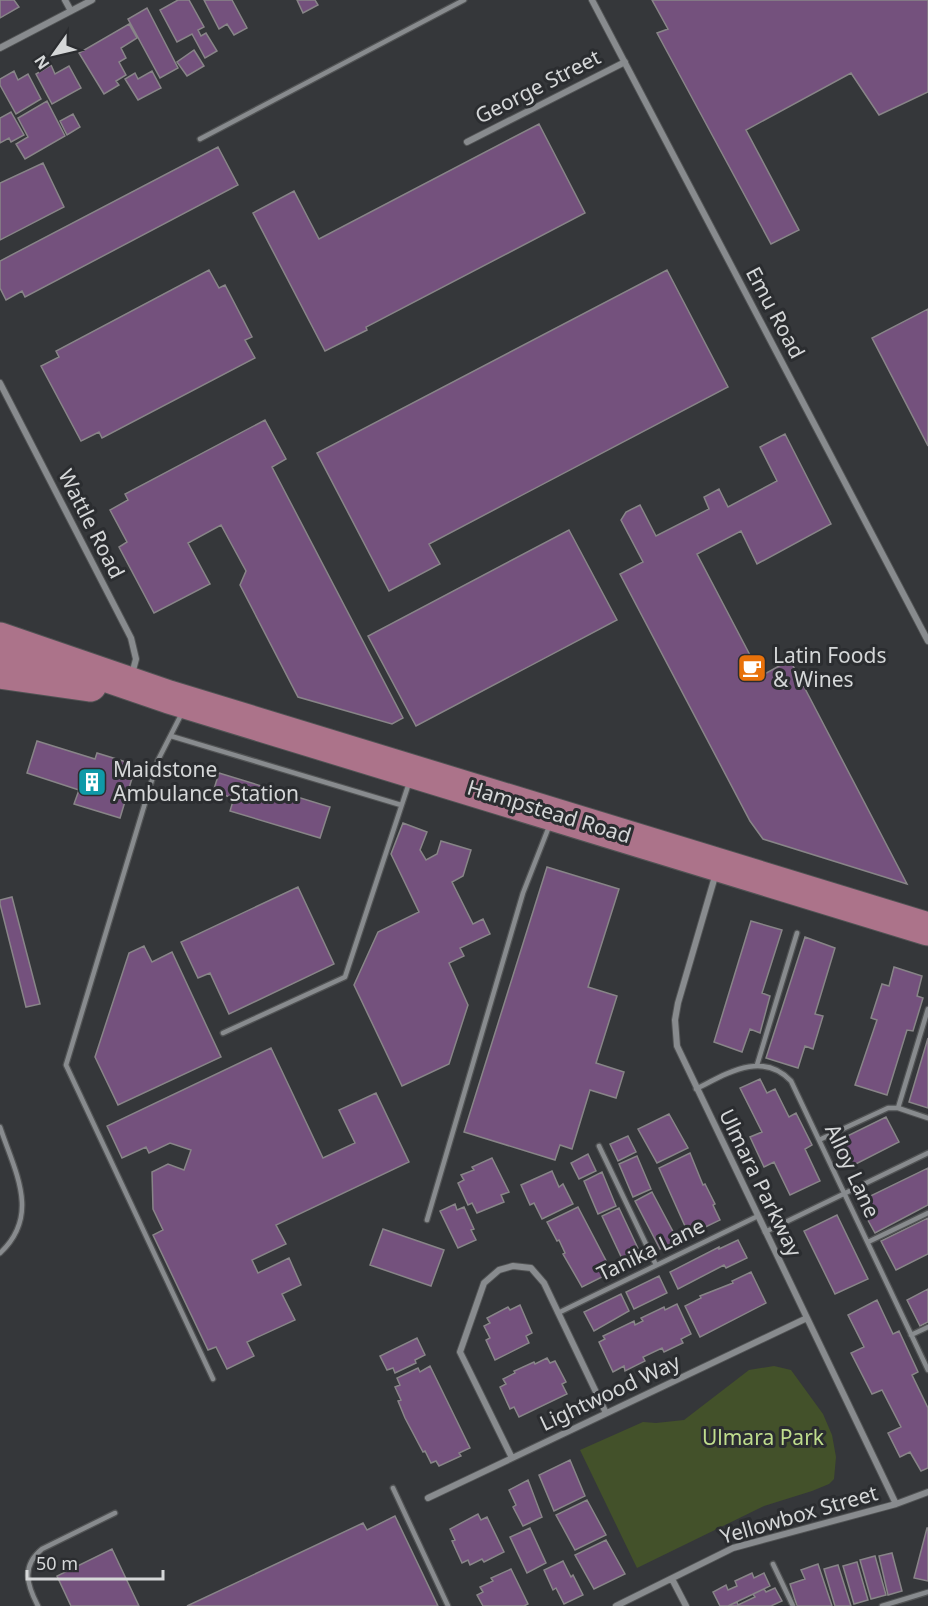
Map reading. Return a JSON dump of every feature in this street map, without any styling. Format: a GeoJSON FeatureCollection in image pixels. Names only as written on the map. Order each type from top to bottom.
{"type":"FeatureCollection","features":[{"type":"Feature","properties":{"kind":"main road","name":"Hampstead Road"},"geometry":{"type":"LineString","coordinates":[[0,639],[177,699],[928,929]]}},
{"type":"Feature","properties":{"kind":"main road","name":"Hampstead Road"},"geometry":{"type":"LineString","coordinates":[[0,672],[177,699]]}},
{"type":"Feature","properties":{"kind":"street"},"geometry":{"type":"LineString","coordinates":[[65,0],[70,11]]}},
{"type":"Feature","properties":{"kind":"street"},"geometry":{"type":"LineString","coordinates":[[0,48],[92,0]]}},
{"type":"Feature","properties":{"kind":"street","name":"Emu Road"},"geometry":{"type":"LineString","coordinates":[[592,0],[928,641]]}},
{"type":"Feature","properties":{"kind":"street","name":"George Street"},"geometry":{"type":"LineString","coordinates":[[467,142],[625,62]]}},
{"type":"Feature","properties":{"kind":"street","name":"Wattle Road"},"geometry":{"type":"LineString","coordinates":[[0,383],[131,638],[136,659],[130,683]]}},
{"type":"Feature","properties":{"kind":"street","name":"Ulmara Parkway"},"geometry":{"type":"LineString","coordinates":[[719,865],[678,1004],[675,1020],[677,1046],[896,1504]]}},
{"type":"Feature","properties":{"kind":"street"},"geometry":{"type":"LineString","coordinates":[[512,1458],[460,1352],[484,1283],[499,1270],[513,1266],[531,1268],[544,1283],[606,1413]]}},
{"type":"Feature","properties":{"kind":"street","name":"Lightwood Way"},"geometry":{"type":"LineString","coordinates":[[428,1498],[807,1318]]}},
{"type":"Feature","properties":{"kind":"street","name":"Yellowbox Street"},"geometry":{"type":"LineString","coordinates":[[616,1606],[733,1548],[896,1504],[928,1492]]}},
{"type":"Feature","properties":{"kind":"street"},"geometry":{"type":"LineString","coordinates":[[672,1579],[686,1606]]}},
{"type":"Feature","properties":{"kind":"lane"},"geometry":{"type":"LineString","coordinates":[[200,139],[464,0]]}},
{"type":"Feature","properties":{"kind":"lane"},"geometry":{"type":"LineString","coordinates":[[177,699],[171,736],[158,760],[66,1065],[213,1379]]}},
{"type":"Feature","properties":{"kind":"lane"},"geometry":{"type":"LineString","coordinates":[[171,736],[401,805]]}},
{"type":"Feature","properties":{"kind":"lane"},"geometry":{"type":"LineString","coordinates":[[223,1033],[345,977],[413,770]]}},
{"type":"Feature","properties":{"kind":"lane"},"geometry":{"type":"LineString","coordinates":[[428,1220],[524,893],[553,814]]}},
{"type":"Feature","properties":{"kind":"lane"},"geometry":{"type":"LineString","coordinates":[[696,1089],[739,1068],[757,1065],[797,933]]}},
{"type":"Feature","properties":{"kind":"lane"},"geometry":{"type":"LineString","coordinates":[[897,1108],[928,1009]]}},
{"type":"Feature","properties":{"kind":"lane","name":"Alloy Lane"},"geometry":{"type":"LineString","coordinates":[[757,1065],[785,1075],[791,1081],[928,1370]]}},
{"type":"Feature","properties":{"kind":"lane"},"geometry":{"type":"LineString","coordinates":[[819,1140],[882,1110],[897,1108],[928,1118]]}},
{"type":"Feature","properties":{"kind":"lane"},"geometry":{"type":"LineString","coordinates":[[0,1127],[23,1200],[20,1228],[0,1253]]}},
{"type":"Feature","properties":{"kind":"lane"},"geometry":{"type":"LineString","coordinates":[[599,1146],[656,1265]]}},
{"type":"Feature","properties":{"kind":"lane"},"geometry":{"type":"LineString","coordinates":[[765,1232],[928,1154]]}},
{"type":"Feature","properties":{"kind":"lane"},"geometry":{"type":"LineString","coordinates":[[868,1242],[928,1214]]}},
{"type":"Feature","properties":{"kind":"lane","name":"Tanika Lane"},"geometry":{"type":"LineString","coordinates":[[558,1312],[758,1216]]}},
{"type":"Feature","properties":{"kind":"lane"},"geometry":{"type":"LineString","coordinates":[[911,1335],[928,1327]]}},
{"type":"Feature","properties":{"kind":"lane"},"geometry":{"type":"LineString","coordinates":[[393,1488],[448,1606]]}},
{"type":"Feature","properties":{"kind":"lane"},"geometry":{"type":"LineString","coordinates":[[38,1606],[28,1585],[27,1577],[30,1562],[36,1554],[115,1514]]}},
{"type":"Feature","properties":{"kind":"lane"},"geometry":{"type":"LineString","coordinates":[[773,1564],[793,1606]]}},
{"type":"Feature","properties":{"kind":"lane"},"geometry":{"type":"LineString","coordinates":[[882,1606],[928,1592]]}},
{"type":"Feature","properties":{"kind":"green space","name":"Ulmara Park"},"geometry":{"type":"Polygon","coordinates":[[[774,1366],[791,1370],[823,1414],[832,1435],[836,1457],[834,1479],[829,1484],[812,1491],[764,1506],[637,1568],[580,1450],[643,1422],[684,1420],[749,1370],[774,1366]]]}},
{"type":"Feature","properties":{"kind":"building"},"geometry":{"type":"Polygon","coordinates":[[[0,0],[14,0],[19,7],[0,18],[0,0]]]}},
{"type":"Feature","properties":{"kind":"building"},"geometry":{"type":"Polygon","coordinates":[[[178,0],[189,0],[204,27],[198,30],[201,36],[206,33],[217,51],[205,58],[192,34],[177,42],[160,10],[178,0]]]}},
{"type":"Feature","properties":{"kind":"building"},"geometry":{"type":"Polygon","coordinates":[[[204,0],[232,0],[247,28],[234,35],[227,24],[219,29],[204,0]]]}},
{"type":"Feature","properties":{"kind":"building"},"geometry":{"type":"Polygon","coordinates":[[[297,0],[315,0],[318,5],[303,13],[297,0]]]}},
{"type":"Feature","properties":{"kind":"building"},"geometry":{"type":"Polygon","coordinates":[[[652,0],[928,0],[928,92],[879,115],[851,73],[746,130],[799,230],[771,244],[657,33],[668,29],[652,0]]]}},
{"type":"Feature","properties":{"kind":"building"},"geometry":{"type":"Polygon","coordinates":[[[147,8],[178,68],[160,78],[128,19],[147,8]]]}},
{"type":"Feature","properties":{"kind":"building"},"geometry":{"type":"Polygon","coordinates":[[[129,24],[137,38],[121,48],[126,58],[119,62],[126,75],[116,81],[119,85],[104,94],[79,53],[129,24]]]}},
{"type":"Feature","properties":{"kind":"building"},"geometry":{"type":"Polygon","coordinates":[[[194,50],[204,66],[187,76],[177,62],[194,50]]]}},
{"type":"Feature","properties":{"kind":"building"},"geometry":{"type":"Polygon","coordinates":[[[51,65],[55,74],[69,66],[81,88],[52,104],[36,74],[51,65]]]}},
{"type":"Feature","properties":{"kind":"building"},"geometry":{"type":"Polygon","coordinates":[[[14,71],[18,80],[28,74],[41,99],[16,114],[0,85],[0,79],[14,71]]]}},
{"type":"Feature","properties":{"kind":"building"},"geometry":{"type":"Polygon","coordinates":[[[152,71],[161,88],[138,100],[125,79],[135,73],[138,79],[152,71]]]}},
{"type":"Feature","properties":{"kind":"building"},"geometry":{"type":"Polygon","coordinates":[[[47,101],[65,136],[25,159],[16,144],[28,137],[18,118],[47,101]]]}},
{"type":"Feature","properties":{"kind":"building"},"geometry":{"type":"Polygon","coordinates":[[[11,112],[24,135],[11,142],[9,138],[0,143],[0,118],[11,112]]]}},
{"type":"Feature","properties":{"kind":"building"},"geometry":{"type":"Polygon","coordinates":[[[73,114],[80,127],[67,135],[60,121],[73,114]]]}},
{"type":"Feature","properties":{"kind":"building"},"geometry":{"type":"Polygon","coordinates":[[[539,124],[585,213],[366,327],[367,330],[325,351],[253,213],[294,191],[319,239],[539,124]]]}},
{"type":"Feature","properties":{"kind":"building"},"geometry":{"type":"Polygon","coordinates":[[[218,147],[238,185],[25,297],[22,291],[6,300],[0,288],[0,261],[218,147]]]}},
{"type":"Feature","properties":{"kind":"building"},"geometry":{"type":"Polygon","coordinates":[[[43,163],[64,207],[0,240],[0,183],[43,163]]]}},
{"type":"Feature","properties":{"kind":"building"},"geometry":{"type":"Polygon","coordinates":[[[209,270],[219,288],[225,285],[252,337],[245,340],[255,358],[102,438],[99,432],[81,441],[41,366],[59,357],[56,351],[209,270]]]}},
{"type":"Feature","properties":{"kind":"building"},"geometry":{"type":"Polygon","coordinates":[[[667,270],[728,387],[429,544],[440,564],[389,591],[317,453],[667,270]]]}},
{"type":"Feature","properties":{"kind":"building"},"geometry":{"type":"Polygon","coordinates":[[[928,309],[928,446],[872,338],[928,309]]]}},
{"type":"Feature","properties":{"kind":"building"},"geometry":{"type":"Polygon","coordinates":[[[265,420],[286,459],[272,467],[403,718],[392,724],[298,697],[240,585],[246,571],[221,525],[188,543],[210,584],[154,613],[119,547],[127,542],[110,510],[128,500],[125,494],[265,420]]]}},
{"type":"Feature","properties":{"kind":"building"},"geometry":{"type":"Polygon","coordinates":[[[785,434],[831,524],[757,564],[741,531],[697,554],[761,676],[790,660],[907,884],[763,839],[750,821],[620,574],[643,562],[621,520],[626,512],[640,505],[656,536],[709,509],[704,497],[719,489],[728,507],[777,481],[760,447],[785,434]]]}},
{"type":"Feature","properties":{"kind":"building"},"geometry":{"type":"Polygon","coordinates":[[[569,530],[617,620],[416,726],[368,636],[569,530]]]}},
{"type":"Feature","properties":{"kind":"building","name":"Maidstone Ambulance Station"},"geometry":{"type":"Polygon","coordinates":[[[37,741],[95,759],[97,753],[136,765],[120,818],[74,804],[79,790],[27,773],[37,741]]]}},
{"type":"Feature","properties":{"kind":"building"},"geometry":{"type":"Polygon","coordinates":[[[219,773],[330,807],[320,838],[230,811],[234,798],[213,792],[219,773]]]}},
{"type":"Feature","properties":{"kind":"building"},"geometry":{"type":"Polygon","coordinates":[[[403,823],[427,832],[420,850],[426,860],[437,854],[441,841],[471,850],[463,876],[452,882],[473,924],[483,919],[490,934],[460,948],[464,956],[449,963],[468,1005],[449,1064],[402,1086],[354,985],[378,932],[419,912],[391,854],[403,823]]]}},
{"type":"Feature","properties":{"kind":"building"},"geometry":{"type":"Polygon","coordinates":[[[547,867],[619,889],[588,987],[617,996],[596,1063],[624,1072],[616,1098],[590,1090],[572,1149],[560,1145],[555,1160],[464,1132],[547,867]]]}},
{"type":"Feature","properties":{"kind":"building"},"geometry":{"type":"Polygon","coordinates":[[[298,887],[334,964],[229,1014],[210,973],[198,978],[181,942],[298,887]]]}},
{"type":"Feature","properties":{"kind":"building"},"geometry":{"type":"Polygon","coordinates":[[[12,897],[40,1004],[26,1007],[0,904],[0,900],[12,897]]]}},
{"type":"Feature","properties":{"kind":"building"},"geometry":{"type":"Polygon","coordinates":[[[751,921],[782,930],[762,993],[770,996],[760,1033],[750,1029],[742,1052],[714,1042],[751,921]]]}},
{"type":"Feature","properties":{"kind":"building"},"geometry":{"type":"Polygon","coordinates":[[[805,937],[835,948],[815,1014],[823,1016],[813,1049],[805,1046],[798,1068],[766,1058],[805,937]]]}},
{"type":"Feature","properties":{"kind":"building"},"geometry":{"type":"Polygon","coordinates":[[[144,946],[152,962],[172,952],[221,1057],[118,1105],[95,1057],[129,953],[144,946]]]}},
{"type":"Feature","properties":{"kind":"building"},"geometry":{"type":"Polygon","coordinates":[[[894,967],[922,976],[917,996],[923,998],[913,1031],[907,1030],[887,1095],[855,1085],[877,1020],[871,1018],[882,984],[889,986],[894,967]]]}},
{"type":"Feature","properties":{"kind":"building"},"geometry":{"type":"Polygon","coordinates":[[[928,1038],[928,1108],[909,1102],[928,1038]]]}},
{"type":"Feature","properties":{"kind":"building"},"geometry":{"type":"Polygon","coordinates":[[[271,1048],[323,1158],[355,1143],[339,1110],[376,1093],[409,1162],[276,1225],[286,1244],[252,1260],[258,1273],[289,1258],[301,1285],[282,1294],[295,1320],[247,1342],[254,1356],[227,1369],[216,1347],[208,1350],[153,1235],[163,1230],[153,1209],[152,1172],[168,1164],[184,1170],[191,1150],[170,1143],[149,1153],[146,1147],[122,1158],[107,1126],[271,1048]]]}},
{"type":"Feature","properties":{"kind":"building"},"geometry":{"type":"Polygon","coordinates":[[[760,1079],[767,1093],[775,1089],[789,1117],[796,1113],[812,1145],[805,1149],[820,1181],[790,1195],[774,1162],[764,1167],[750,1137],[762,1132],[740,1088],[760,1079]]]}},
{"type":"Feature","properties":{"kind":"building"},"geometry":{"type":"Polygon","coordinates":[[[669,1114],[688,1148],[657,1163],[638,1129],[669,1114]]]}},
{"type":"Feature","properties":{"kind":"building"},"geometry":{"type":"Polygon","coordinates":[[[886,1117],[899,1142],[846,1169],[833,1143],[886,1117]]]}},
{"type":"Feature","properties":{"kind":"building"},"geometry":{"type":"Polygon","coordinates":[[[628,1136],[636,1152],[618,1161],[610,1144],[628,1136]]]}},
{"type":"Feature","properties":{"kind":"building"},"geometry":{"type":"Polygon","coordinates":[[[690,1153],[703,1185],[705,1184],[715,1204],[713,1205],[720,1220],[689,1235],[659,1168],[690,1153]]]}},
{"type":"Feature","properties":{"kind":"building"},"geometry":{"type":"Polygon","coordinates":[[[588,1154],[596,1171],[579,1179],[571,1163],[588,1154]]]}},
{"type":"Feature","properties":{"kind":"building"},"geometry":{"type":"Polygon","coordinates":[[[637,1156],[651,1189],[633,1197],[619,1164],[637,1156]]]}},
{"type":"Feature","properties":{"kind":"building"},"geometry":{"type":"Polygon","coordinates":[[[492,1158],[509,1192],[501,1195],[504,1202],[477,1213],[472,1203],[468,1205],[458,1183],[464,1180],[461,1175],[474,1170],[472,1167],[492,1158]]]}},
{"type":"Feature","properties":{"kind":"building"},"geometry":{"type":"Polygon","coordinates":[[[928,1168],[928,1205],[875,1233],[858,1202],[928,1168]]]}},
{"type":"Feature","properties":{"kind":"building"},"geometry":{"type":"Polygon","coordinates":[[[552,1171],[559,1187],[563,1184],[573,1204],[542,1219],[534,1203],[530,1205],[521,1185],[552,1171]]]}},
{"type":"Feature","properties":{"kind":"building"},"geometry":{"type":"Polygon","coordinates":[[[602,1172],[616,1206],[598,1214],[584,1181],[602,1172]]]}},
{"type":"Feature","properties":{"kind":"building"},"geometry":{"type":"Polygon","coordinates":[[[652,1192],[678,1241],[660,1249],[635,1201],[652,1192]]]}},
{"type":"Feature","properties":{"kind":"building"},"geometry":{"type":"Polygon","coordinates":[[[455,1204],[457,1210],[464,1207],[474,1229],[471,1230],[476,1240],[458,1248],[440,1211],[455,1204]]]}},
{"type":"Feature","properties":{"kind":"building"},"geometry":{"type":"Polygon","coordinates":[[[578,1207],[612,1272],[582,1287],[563,1254],[565,1253],[559,1240],[557,1241],[547,1222],[578,1207]]]}},
{"type":"Feature","properties":{"kind":"building"},"geometry":{"type":"Polygon","coordinates":[[[619,1208],[642,1257],[625,1265],[602,1216],[619,1208]]]}},
{"type":"Feature","properties":{"kind":"building"},"geometry":{"type":"Polygon","coordinates":[[[837,1215],[868,1279],[835,1294],[804,1231],[837,1215]]]}},
{"type":"Feature","properties":{"kind":"building"},"geometry":{"type":"Polygon","coordinates":[[[928,1218],[928,1254],[896,1270],[881,1241],[928,1218]]]}},
{"type":"Feature","properties":{"kind":"building"},"geometry":{"type":"Polygon","coordinates":[[[383,1229],[444,1250],[431,1286],[370,1265],[383,1229]]]}},
{"type":"Feature","properties":{"kind":"building"},"geometry":{"type":"Polygon","coordinates":[[[738,1240],[747,1258],[726,1268],[724,1265],[678,1289],[670,1272],[738,1240]]]}},
{"type":"Feature","properties":{"kind":"building"},"geometry":{"type":"Polygon","coordinates":[[[751,1272],[766,1303],[700,1337],[685,1306],[701,1298],[700,1296],[733,1283],[732,1281],[751,1272]]]}},
{"type":"Feature","properties":{"kind":"building"},"geometry":{"type":"Polygon","coordinates":[[[659,1276],[667,1293],[634,1309],[626,1292],[659,1276]]]}},
{"type":"Feature","properties":{"kind":"building"},"geometry":{"type":"Polygon","coordinates":[[[928,1289],[928,1322],[920,1326],[907,1300],[928,1289]]]}},
{"type":"Feature","properties":{"kind":"building"},"geometry":{"type":"Polygon","coordinates":[[[621,1294],[629,1311],[594,1331],[584,1312],[621,1294]]]}},
{"type":"Feature","properties":{"kind":"building"},"geometry":{"type":"Polygon","coordinates":[[[877,1300],[893,1334],[899,1331],[918,1372],[912,1375],[928,1408],[928,1468],[921,1471],[910,1452],[900,1457],[888,1433],[901,1427],[882,1390],[872,1394],[851,1353],[864,1347],[848,1315],[877,1300]]]}},
{"type":"Feature","properties":{"kind":"building"},"geometry":{"type":"Polygon","coordinates":[[[677,1304],[691,1334],[681,1339],[683,1343],[664,1352],[662,1348],[643,1357],[645,1361],[625,1371],[624,1366],[613,1372],[599,1342],[605,1339],[603,1336],[634,1321],[635,1325],[643,1321],[641,1318],[664,1307],[665,1310],[677,1304]]]}},
{"type":"Feature","properties":{"kind":"building"},"geometry":{"type":"Polygon","coordinates":[[[520,1305],[532,1333],[526,1336],[529,1343],[495,1360],[486,1340],[490,1338],[484,1326],[490,1323],[487,1318],[508,1307],[510,1310],[520,1305]]]}},
{"type":"Feature","properties":{"kind":"building"},"geometry":{"type":"Polygon","coordinates":[[[417,1338],[425,1355],[415,1360],[416,1363],[395,1373],[393,1368],[387,1370],[380,1356],[417,1338]]]}},
{"type":"Feature","properties":{"kind":"building"},"geometry":{"type":"Polygon","coordinates":[[[547,1358],[550,1363],[555,1361],[566,1382],[562,1384],[567,1394],[519,1417],[514,1407],[510,1409],[500,1387],[506,1384],[503,1379],[515,1373],[514,1371],[547,1358]]]}},
{"type":"Feature","properties":{"kind":"building"},"geometry":{"type":"Polygon","coordinates":[[[430,1366],[470,1448],[459,1453],[461,1456],[439,1466],[436,1461],[431,1463],[425,1451],[423,1452],[405,1418],[395,1387],[400,1385],[397,1378],[418,1368],[420,1372],[430,1366]]]}},
{"type":"Feature","properties":{"kind":"building"},"geometry":{"type":"Polygon","coordinates":[[[570,1460],[585,1496],[554,1511],[539,1475],[570,1460]]]}},
{"type":"Feature","properties":{"kind":"building"},"geometry":{"type":"Polygon","coordinates":[[[528,1480],[542,1517],[523,1526],[513,1507],[516,1505],[509,1490],[528,1480]]]}},
{"type":"Feature","properties":{"kind":"building"},"geometry":{"type":"Polygon","coordinates":[[[587,1500],[606,1535],[575,1550],[556,1515],[587,1500]]]}},
{"type":"Feature","properties":{"kind":"building"},"geometry":{"type":"Polygon","coordinates":[[[478,1514],[481,1520],[487,1517],[504,1552],[484,1562],[482,1559],[470,1565],[468,1560],[462,1563],[452,1541],[455,1540],[450,1529],[478,1514]]]}},
{"type":"Feature","properties":{"kind":"building"},"geometry":{"type":"Polygon","coordinates":[[[395,1516],[438,1606],[187,1606],[363,1523],[367,1530],[395,1516]]]}},
{"type":"Feature","properties":{"kind":"building"},"geometry":{"type":"Polygon","coordinates":[[[530,1528],[546,1563],[527,1573],[510,1537],[530,1528]]]}},
{"type":"Feature","properties":{"kind":"building"},"geometry":{"type":"Polygon","coordinates":[[[928,1528],[928,1581],[914,1578],[928,1528]]]}},
{"type":"Feature","properties":{"kind":"building"},"geometry":{"type":"Polygon","coordinates":[[[606,1540],[625,1574],[594,1589],[575,1555],[606,1540]]]}},
{"type":"Feature","properties":{"kind":"building"},"geometry":{"type":"Polygon","coordinates":[[[112,1549],[139,1606],[71,1606],[57,1576],[112,1549]]]}},
{"type":"Feature","properties":{"kind":"building"},"geometry":{"type":"Polygon","coordinates":[[[892,1553],[902,1591],[888,1595],[879,1556],[892,1553]]]}},
{"type":"Feature","properties":{"kind":"building"},"geometry":{"type":"Polygon","coordinates":[[[875,1556],[886,1595],[871,1599],[860,1560],[875,1556]]]}},
{"type":"Feature","properties":{"kind":"building"},"geometry":{"type":"Polygon","coordinates":[[[563,1561],[583,1595],[564,1604],[556,1588],[553,1590],[544,1570],[563,1561]]]}},
{"type":"Feature","properties":{"kind":"building"},"geometry":{"type":"Polygon","coordinates":[[[857,1562],[868,1600],[854,1604],[843,1566],[857,1562]]]}},
{"type":"Feature","properties":{"kind":"building"},"geometry":{"type":"Polygon","coordinates":[[[818,1564],[832,1606],[797,1606],[790,1584],[805,1579],[801,1570],[818,1564]]]}},
{"type":"Feature","properties":{"kind":"building"},"geometry":{"type":"Polygon","coordinates":[[[838,1565],[851,1606],[835,1606],[824,1569],[838,1565]]]}},
{"type":"Feature","properties":{"kind":"building"},"geometry":{"type":"Polygon","coordinates":[[[511,1569],[528,1604],[524,1606],[483,1606],[477,1595],[483,1592],[480,1587],[493,1581],[491,1578],[511,1569]]]}},
{"type":"Feature","properties":{"kind":"building"},"geometry":{"type":"Polygon","coordinates":[[[752,1573],[754,1578],[764,1573],[770,1586],[728,1606],[720,1606],[713,1592],[726,1585],[728,1590],[737,1586],[735,1581],[752,1573]]]}},
{"type":"Feature","properties":{"kind":"building"},"geometry":{"type":"Polygon","coordinates":[[[775,1588],[782,1601],[771,1606],[728,1606],[737,1602],[738,1605],[755,1597],[753,1594],[764,1589],[766,1592],[775,1588]]]}},
{"type":"Feature","properties":{"kind":"place","name":"Latin Foods & Wines"},"geometry":{"type":"Point","coordinates":[752,668]}},
{"type":"Feature","properties":{"kind":"place","name":"Maidstone Ambulance Station"},"geometry":{"type":"Point","coordinates":[92,782]}}]}
